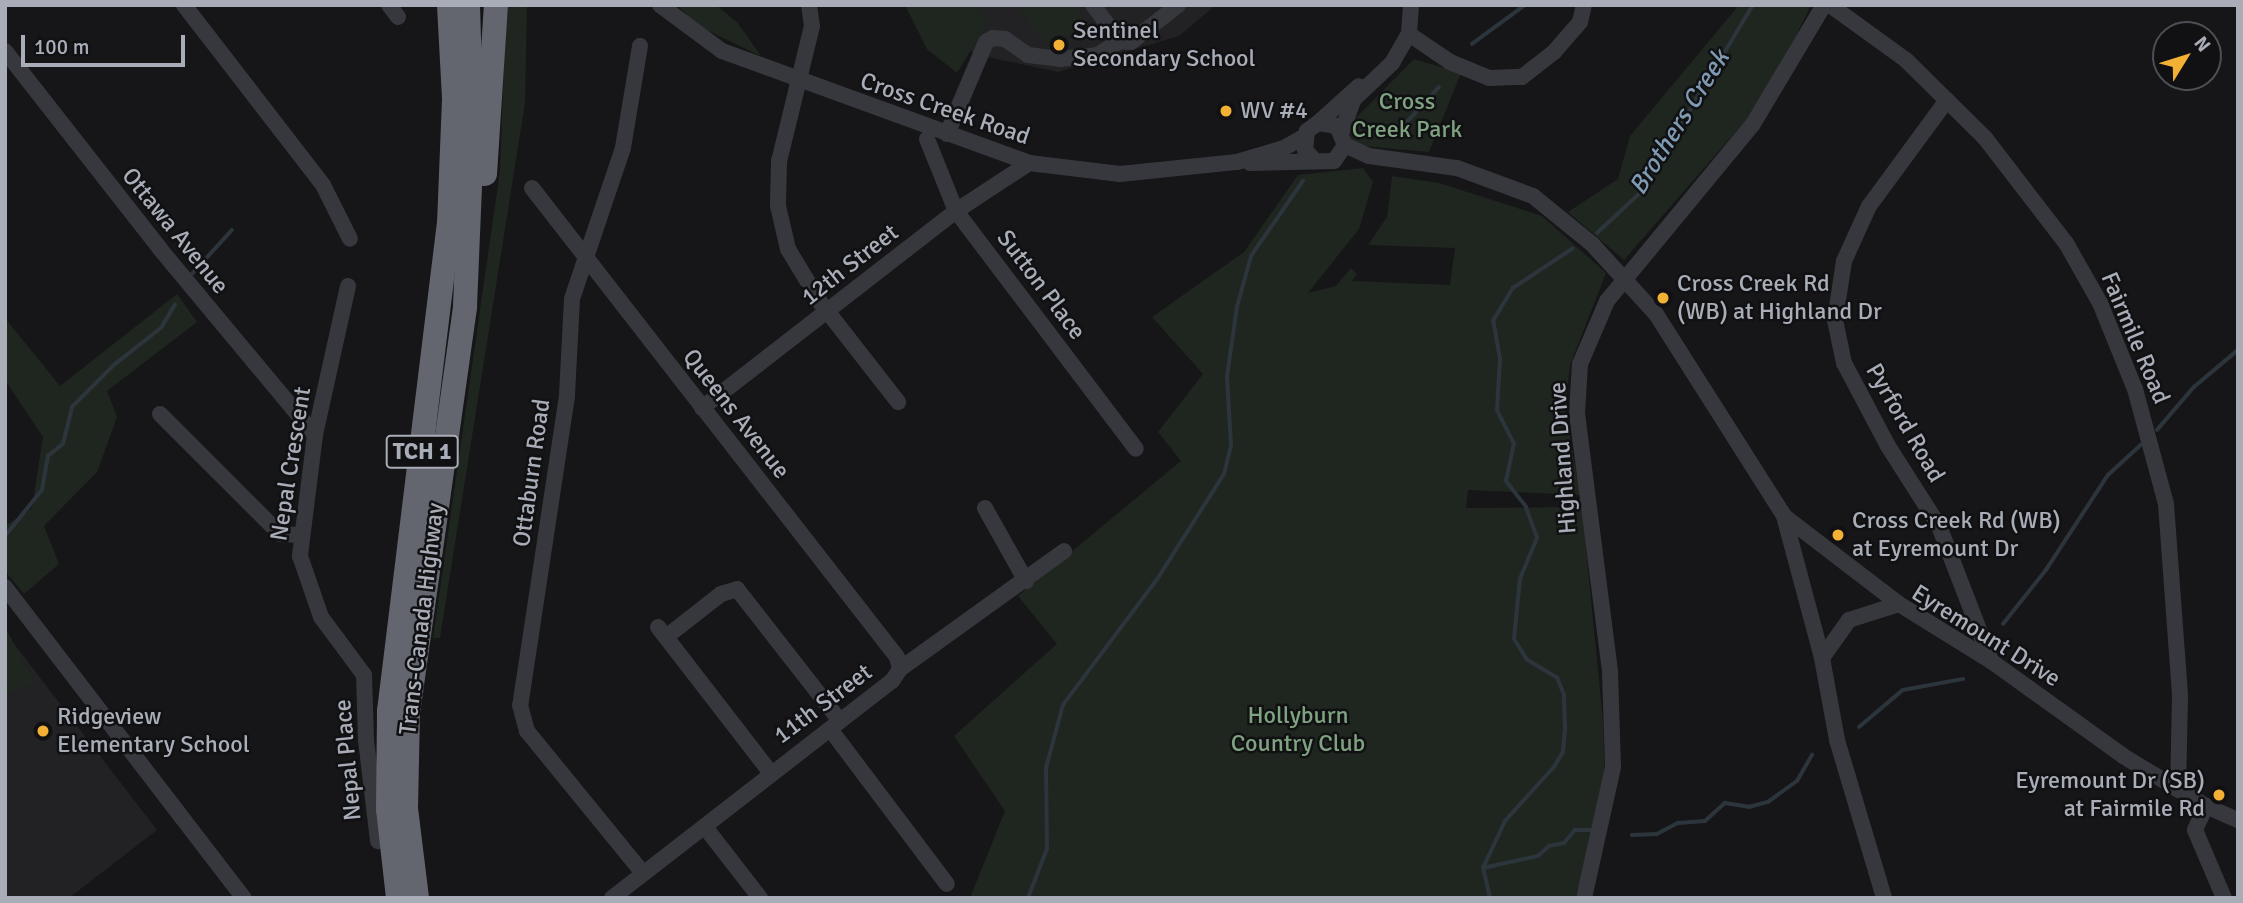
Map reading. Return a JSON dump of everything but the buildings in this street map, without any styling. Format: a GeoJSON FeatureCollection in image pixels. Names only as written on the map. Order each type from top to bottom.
{"type":"FeatureCollection","features":[{"type":"Feature","properties":{"kind":"highway"},"geometry":{"type":"LineString","coordinates":[[435,5],[444,137],[436,349]]}},
{"type":"Feature","properties":{"kind":"highway","name":"Trans-Canada Highway"},"geometry":{"type":"LineString","coordinates":[[398,898],[388,809],[389,711],[436,349],[453,139],[449,5]]}},
{"type":"Feature","properties":{"kind":"highway","name":"Trans-Canada Highway"},"geometry":{"type":"LineString","coordinates":[[417,898],[406,808],[409,702],[465,306],[472,140],[468,5]]}},
{"type":"Feature","properties":{"kind":"highway"},"geometry":{"type":"LineString","coordinates":[[465,306],[489,139],[496,5]]}},
{"type":"Feature","properties":{"kind":"street"},"geometry":{"type":"LineString","coordinates":[[184,5],[323,185],[350,239]]}},
{"type":"Feature","properties":{"kind":"street","name":"Cross Creek Road"},"geometry":{"type":"LineString","coordinates":[[660,5],[722,51],[799,82],[1029,163],[1120,174],[1237,162],[1314,160]]}},
{"type":"Feature","properties":{"kind":"street"},"geometry":{"type":"LineString","coordinates":[[809,5],[812,26],[779,162],[778,206],[788,248],[828,313],[898,402]]}},
{"type":"Feature","properties":{"kind":"street"},"geometry":{"type":"LineString","coordinates":[[1093,5],[1120,41]]}},
{"type":"Feature","properties":{"kind":"street"},"geometry":{"type":"LineString","coordinates":[[947,134],[986,42],[993,38],[1004,39],[1028,55],[1060,60],[1097,55],[1120,41],[1131,42],[1178,5]]}},
{"type":"Feature","properties":{"kind":"street"},"geometry":{"type":"LineString","coordinates":[[1412,5],[1409,34],[1392,63],[1343,97],[1304,137],[1305,150],[1314,160],[1334,161],[1370,156],[1457,168],[1533,196],[1625,277],[1656,314],[1784,516],[1822,658],[1837,740],[1884,898]]}},
{"type":"Feature","properties":{"kind":"street"},"geometry":{"type":"LineString","coordinates":[[1409,34],[1450,62],[1489,78],[1522,77],[1554,52],[1580,22],[1584,5]]}},
{"type":"Feature","properties":{"kind":"street","name":"Highland Drive"},"geometry":{"type":"LineString","coordinates":[[1584,898],[1613,767],[1610,671],[1577,413],[1580,364],[1606,300],[1753,124],[1824,5]]}},
{"type":"Feature","properties":{"kind":"street","name":"Fairmile Road"},"geometry":{"type":"LineString","coordinates":[[1830,5],[1906,60],[1985,138],[2066,243],[2100,303],[2135,389],[2166,504],[2180,696],[2178,790]]}},
{"type":"Feature","properties":{"kind":"street","name":"Ottaburn Road"},"geometry":{"type":"LineString","coordinates":[[640,46],[623,148],[572,299],[567,396],[520,705],[527,731],[643,873]]}},
{"type":"Feature","properties":{"kind":"street","name":"Ottawa Avenue"},"geometry":{"type":"LineString","coordinates":[[5,51],[160,249],[314,435]]}},
{"type":"Feature","properties":{"kind":"street"},"geometry":{"type":"LineString","coordinates":[[1334,161],[1344,138],[1353,100],[1376,76]]}},
{"type":"Feature","properties":{"kind":"street","name":"Pyrford Road"},"geometry":{"type":"LineString","coordinates":[[1947,100],[1870,206],[1844,261],[1835,320],[1844,363],[1888,446],[1939,526],[1991,661]]}},
{"type":"Feature","properties":{"kind":"street"},"geometry":{"type":"LineString","coordinates":[[1318,123],[1331,123],[1344,138],[1370,156]]}},
{"type":"Feature","properties":{"kind":"street","name":"Cross Creek Road"},"geometry":{"type":"LineString","coordinates":[[1237,162],[1284,148],[1304,137]]}},
{"type":"Feature","properties":{"kind":"street","name":"Sutton Place"},"geometry":{"type":"LineString","coordinates":[[927,139],[956,211],[1136,449]]}},
{"type":"Feature","properties":{"kind":"street","name":"12th Street"},"geometry":{"type":"LineString","coordinates":[[702,408],[828,313],[956,211],[1029,163]]}},
{"type":"Feature","properties":{"kind":"street","name":"Queens Avenue"},"geometry":{"type":"LineString","coordinates":[[532,188],[897,657],[900,669]]}},
{"type":"Feature","properties":{"kind":"street","name":"Nepal Crescent"},"geometry":{"type":"LineString","coordinates":[[348,286],[314,435],[299,536],[306,584],[321,617],[364,675]]}},
{"type":"Feature","properties":{"kind":"street"},"geometry":{"type":"LineString","coordinates":[[160,414],[281,534],[299,536]]}},
{"type":"Feature","properties":{"kind":"street"},"geometry":{"type":"LineString","coordinates":[[985,508],[1026,581]]}},
{"type":"Feature","properties":{"kind":"street"},"geometry":{"type":"LineString","coordinates":[[1784,516],[1899,604]]}},
{"type":"Feature","properties":{"kind":"street","name":"11th Street"},"geometry":{"type":"LineString","coordinates":[[612,898],[835,725],[900,669],[1026,581],[1064,551]]}},
{"type":"Feature","properties":{"kind":"street"},"geometry":{"type":"LineString","coordinates":[[5,587],[244,898]]}},
{"type":"Feature","properties":{"kind":"street"},"geometry":{"type":"LineString","coordinates":[[771,773],[662,632],[721,594],[737,589],[947,884]]}},
{"type":"Feature","properties":{"kind":"street","name":"Eyremount Drive"},"geometry":{"type":"LineString","coordinates":[[1822,658],[1849,620],[1899,604],[1991,661],[2178,790],[2238,820]]}},
{"type":"Feature","properties":{"kind":"street","name":"Nepal Place"},"geometry":{"type":"LineString","coordinates":[[364,675],[366,740],[378,841]]}},
{"type":"Feature","properties":{"kind":"street"},"geometry":{"type":"LineString","coordinates":[[2206,806],[2195,830],[2224,898]]}},
{"type":"Feature","properties":{"kind":"street"},"geometry":{"type":"LineString","coordinates":[[705,827],[760,898]]}},
{"type":"Feature","properties":{"kind":"shaded area","name":"Sentinel Secondary School"},"geometry":{"type":"Polygon","coordinates":[[[950,5],[1216,5],[1179,36],[1058,72],[973,54],[950,5]]]}},
{"type":"Feature","properties":{"kind":"shaded area","name":"Ridgeview Elementary School"},"geometry":{"type":"Polygon","coordinates":[[[5,632],[157,830],[69,898],[5,898],[5,632]]]}},
{"type":"Feature","properties":{"kind":"green space"},"geometry":{"type":"Polygon","coordinates":[[[506,5],[527,5],[525,103],[440,638],[433,638],[500,171],[506,5]]]}},
{"type":"Feature","properties":{"kind":"green space"},"geometry":{"type":"Polygon","coordinates":[[[677,5],[716,5],[737,22],[761,56],[698,26],[677,5]]]}},
{"type":"Feature","properties":{"kind":"green space"},"geometry":{"type":"Polygon","coordinates":[[[905,5],[973,5],[989,21],[957,73],[927,49],[905,5]]]}},
{"type":"Feature","properties":{"kind":"green space"},"geometry":{"type":"Polygon","coordinates":[[[1016,5],[1073,5],[1086,23],[1050,50],[1016,5]]]}},
{"type":"Feature","properties":{"kind":"green space"},"geometry":{"type":"Polygon","coordinates":[[[1739,5],[1811,5],[1789,51],[1746,120],[1624,260],[1568,212],[1618,179],[1630,136],[1739,5]]]}},
{"type":"Feature","properties":{"kind":"green space","name":"Cross Creek Park"},"geometry":{"type":"Polygon","coordinates":[[[1414,59],[1461,73],[1429,152],[1353,145],[1348,126],[1414,59]]]}},
{"type":"Feature","properties":{"kind":"green space","name":"Hollyburn Country Club"},"geometry":{"type":"Polygon","coordinates":[[[1363,168],[1373,182],[1359,229],[1308,293],[1336,286],[1351,268],[1357,274],[1352,281],[1450,285],[1455,248],[1368,245],[1387,217],[1392,176],[1439,183],[1542,216],[1606,273],[1570,365],[1565,408],[1580,495],[1468,490],[1466,508],[1582,507],[1603,721],[1605,793],[1575,898],[970,898],[1005,811],[954,736],[1057,644],[1018,596],[1181,461],[1158,432],[1203,374],[1152,317],[1244,252],[1298,175],[1363,168]]]}},
{"type":"Feature","properties":{"kind":"green space"},"geometry":{"type":"Polygon","coordinates":[[[177,294],[197,322],[107,391],[117,417],[97,472],[44,526],[59,564],[24,594],[5,571],[5,526],[32,508],[43,437],[5,380],[5,318],[60,386],[177,294]]]}},
{"type":"Feature","properties":{"kind":"green space"},"geometry":{"type":"Polygon","coordinates":[[[5,627],[35,683],[5,695],[5,627]]]}},
{"type":"Feature","properties":{"kind":"waterway"},"geometry":{"type":"LineString","coordinates":[[1472,44],[1525,5]]}},
{"type":"Feature","properties":{"kind":"waterway","name":"Brothers Creek"},"geometry":{"type":"LineString","coordinates":[[1597,233],[1640,193],[1753,5]]}},
{"type":"Feature","properties":{"kind":"waterway"},"geometry":{"type":"LineString","coordinates":[[1359,137],[1407,122],[1439,87]]}},
{"type":"Feature","properties":{"kind":"waterway"},"geometry":{"type":"LineString","coordinates":[[1028,898],[1047,849],[1046,768],[1063,705],[1158,578],[1224,474],[1231,446],[1227,377],[1237,307],[1251,256],[1303,181]]}},
{"type":"Feature","properties":{"kind":"waterway"},"geometry":{"type":"LineString","coordinates":[[192,274],[232,230]]}},
{"type":"Feature","properties":{"kind":"waterway","name":"Brothers Creek"},"geometry":{"type":"LineString","coordinates":[[1490,898],[1483,868],[1505,821],[1554,767],[1563,752],[1565,727],[1564,695],[1557,678],[1527,660],[1514,639],[1520,579],[1537,538],[1526,507],[1506,481],[1514,444],[1497,410],[1500,359],[1493,321],[1513,288],[1572,249]]}},
{"type":"Feature","properties":{"kind":"waterway"},"geometry":{"type":"LineString","coordinates":[[5,536],[42,490],[48,456],[63,444],[72,407],[114,365],[161,328],[175,305]]}},
{"type":"Feature","properties":{"kind":"waterway"},"geometry":{"type":"LineString","coordinates":[[2157,430],[2194,387],[2238,350]]}},
{"type":"Feature","properties":{"kind":"waterway"},"geometry":{"type":"LineString","coordinates":[[2003,624],[2046,570],[2108,475],[2144,442]]}},
{"type":"Feature","properties":{"kind":"waterway"},"geometry":{"type":"LineString","coordinates":[[1859,727],[1903,690],[1963,679]]}},
{"type":"Feature","properties":{"kind":"waterway"},"geometry":{"type":"LineString","coordinates":[[1632,835],[1657,834],[1678,823],[1705,821],[1725,803],[1749,807],[1768,802],[1797,781],[1812,755]]}},
{"type":"Feature","properties":{"kind":"waterway"},"geometry":{"type":"LineString","coordinates":[[1483,868],[1538,856],[1549,846],[1564,843],[1575,830],[1591,830]]}},
{"type":"Feature","properties":{"kind":"place","name":"Sentinel Secondary School"},"geometry":{"type":"Point","coordinates":[1059,45]}},
{"type":"Feature","properties":{"kind":"place","name":"WV #4"},"geometry":{"type":"Point","coordinates":[1226,111]}},
{"type":"Feature","properties":{"kind":"place","name":"Cross Creek Rd (WB) at Highland Dr"},"geometry":{"type":"Point","coordinates":[1663,298]}},
{"type":"Feature","properties":{"kind":"place","name":"Cross Creek Rd (WB) at Eyremount Dr"},"geometry":{"type":"Point","coordinates":[1838,535]}},
{"type":"Feature","properties":{"kind":"place","name":"Ridgeview Elementary School"},"geometry":{"type":"Point","coordinates":[43,731]}},
{"type":"Feature","properties":{"kind":"place","name":"Eyremount Dr (SB) at Fairmile Rd"},"geometry":{"type":"Point","coordinates":[2219,795]}}]}
